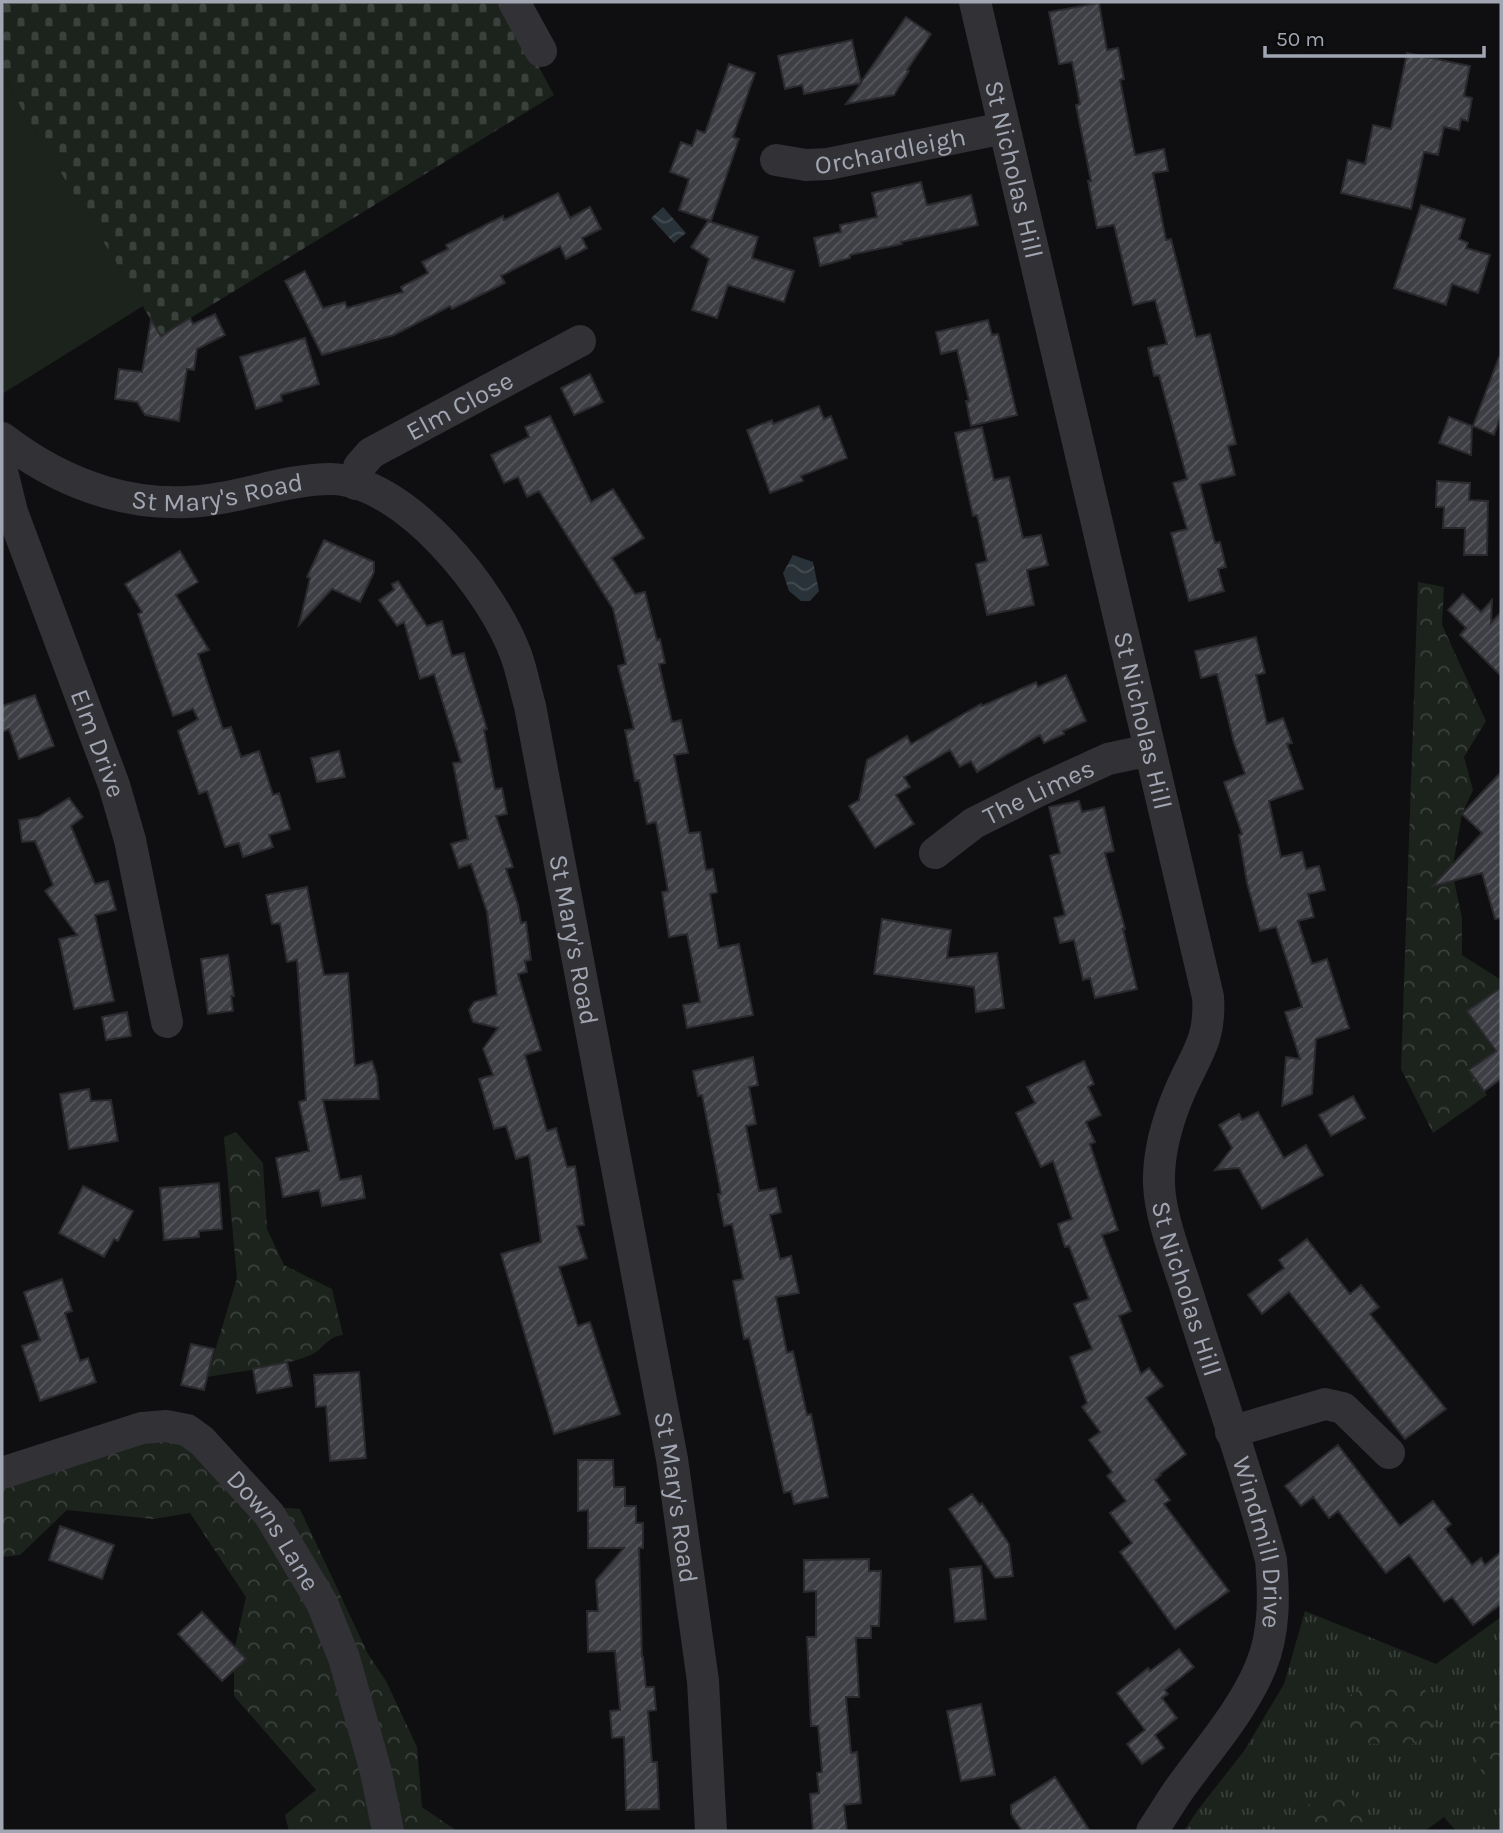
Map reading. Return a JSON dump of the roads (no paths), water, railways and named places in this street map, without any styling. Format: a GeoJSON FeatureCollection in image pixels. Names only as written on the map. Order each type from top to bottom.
{"type":"FeatureCollection","features":[{"type":"Feature","properties":{"kind":"street"},"geometry":{"type":"LineString","coordinates":[[514,2],[541,51]]}},
{"type":"Feature","properties":{"kind":"street","name":"St Nicholas Hill"},"geometry":{"type":"LineString","coordinates":[[975,2],[1208,996],[1209,1019],[1205,1040],[1180,1092],[1168,1126],[1159,1184],[1174,1249],[1231,1432]]}},
{"type":"Feature","properties":{"kind":"street","name":"Orchardleigh"},"geometry":{"type":"LineString","coordinates":[[776,160],[806,165],[828,164],[1004,128]]}},
{"type":"Feature","properties":{"kind":"street","name":"Elm Close"},"geometry":{"type":"LineString","coordinates":[[356,484],[359,467],[371,453],[580,341]]}},
{"type":"Feature","properties":{"kind":"street","name":"St Mary's Road"},"geometry":{"type":"LineString","coordinates":[[3,455],[52,471],[89,489],[118,497],[154,502],[183,503],[217,499],[310,480],[333,479],[356,484],[379,493],[403,508],[450,551],[498,617],[516,654],[530,706],[673,1459],[703,1681],[711,1831]]}},
{"type":"Feature","properties":{"kind":"street","name":"Elm Drive"},"geometry":{"type":"LineString","coordinates":[[3,455],[12,512],[114,785],[130,839],[167,1022]]}},
{"type":"Feature","properties":{"kind":"street","name":"The Limes"},"geometry":{"type":"LineString","coordinates":[[935,853],[974,823],[1036,792],[1108,759],[1150,750]]}},
{"type":"Feature","properties":{"kind":"street"},"geometry":{"type":"LineString","coordinates":[[1231,1432],[1325,1404],[1343,1408],[1389,1453]]}},
{"type":"Feature","properties":{"kind":"street","name":"Downs Lane"},"geometry":{"type":"LineString","coordinates":[[2,1473],[142,1428],[166,1426],[187,1430],[202,1441],[269,1514],[322,1604],[344,1658],[376,1772],[388,1831]]}},
{"type":"Feature","properties":{"kind":"street","name":"Windmill Drive"},"geometry":{"type":"LineString","coordinates":[[1152,1831],[1245,1699],[1262,1664],[1270,1630],[1274,1596],[1271,1560],[1231,1432]]}},
{"type":"Feature","properties":{"kind":"water"},"geometry":{"type":"Polygon","coordinates":[[[663,207],[686,233],[674,243],[651,218],[663,207]]]}},
{"type":"Feature","properties":{"kind":"water"},"geometry":{"type":"Polygon","coordinates":[[[793,555],[813,562],[819,591],[810,601],[801,601],[789,591],[783,573],[793,555]]]}}]}
